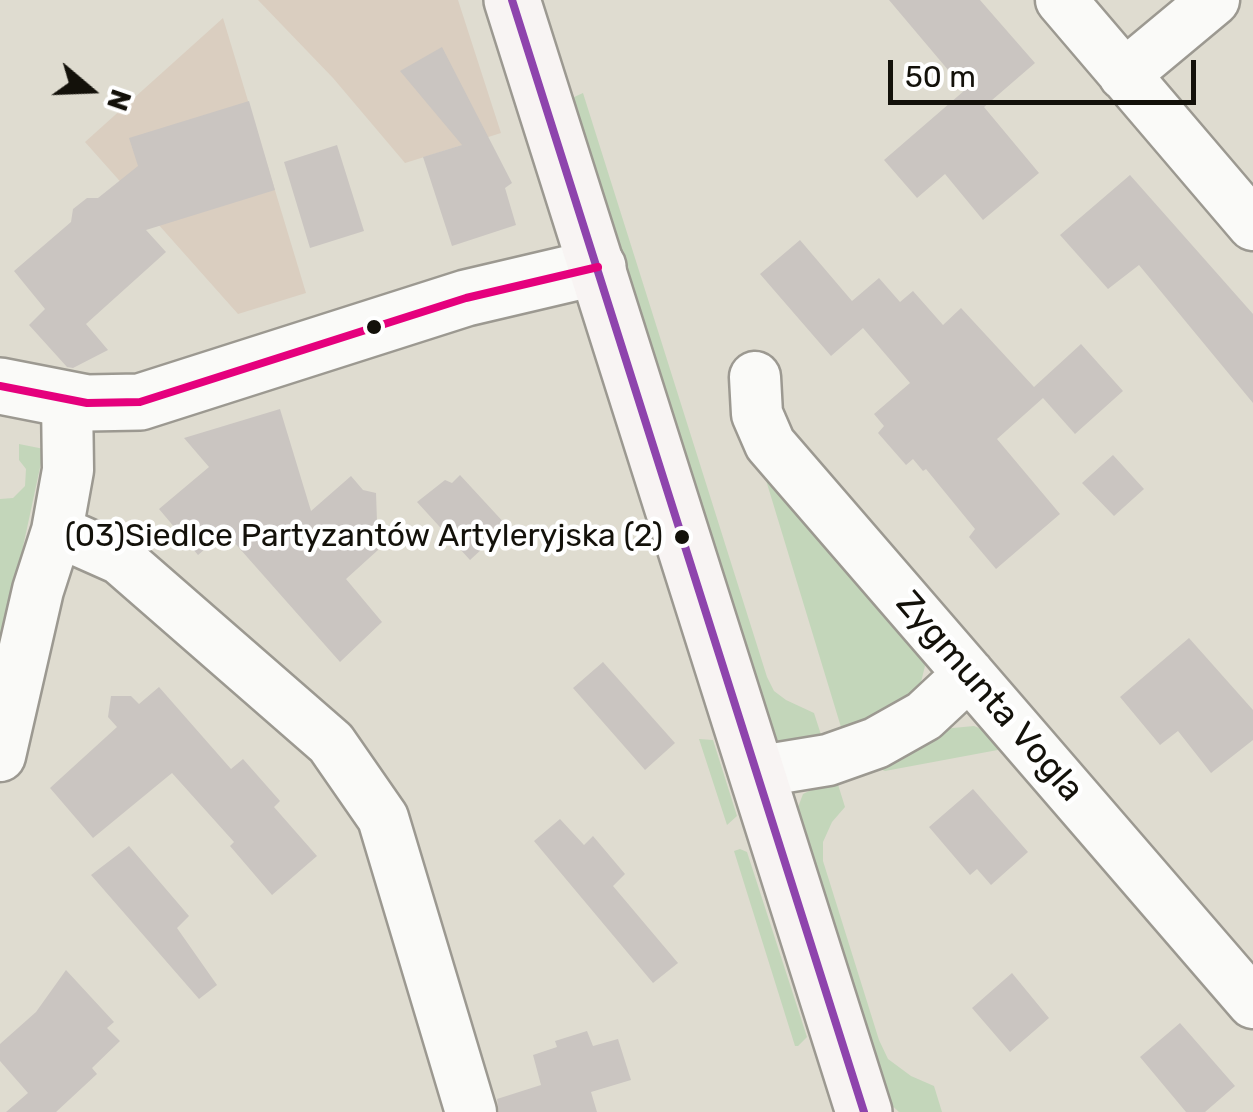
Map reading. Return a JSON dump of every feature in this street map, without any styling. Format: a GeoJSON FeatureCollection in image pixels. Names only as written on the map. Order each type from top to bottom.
{"type":"FeatureCollection","features":[{"type":"Feature","properties":{"kind":"main road"},"geometry":{"type":"LineString","coordinates":[[512,0],[864,1112]]}},
{"type":"Feature","properties":{"kind":"street"},"geometry":{"type":"LineString","coordinates":[[1061,0],[1253,225]]}},
{"type":"Feature","properties":{"kind":"street"},"geometry":{"type":"LineString","coordinates":[[1124,75],[1214,0]]}},
{"type":"Feature","properties":{"kind":"street"},"geometry":{"type":"LineString","coordinates":[[0,386],[87,403],[140,402],[466,298],[598,267]]}},
{"type":"Feature","properties":{"kind":"street","name":"Zygmunta Vogla"},"geometry":{"type":"LineString","coordinates":[[754,377],[757,414],[770,444],[1253,1003]]}},
{"type":"Feature","properties":{"kind":"street"},"geometry":{"type":"LineString","coordinates":[[0,756],[38,590],[57,531],[68,470],[66,400]]}},
{"type":"Feature","properties":{"kind":"street"},"geometry":{"type":"LineString","coordinates":[[57,531],[120,559],[331,743],[383,818],[471,1112]]}},
{"type":"Feature","properties":{"kind":"street"},"geometry":{"type":"LineString","coordinates":[[755,772],[828,760],[876,743],[924,716],[968,674]]}},
{"type":"Feature","properties":{"kind":"shaded area"},"geometry":{"type":"Polygon","coordinates":[[[258,0],[458,0],[501,133],[405,163],[333,78],[258,0]]]}},
{"type":"Feature","properties":{"kind":"shaded area"},"geometry":{"type":"Polygon","coordinates":[[[223,18],[306,293],[238,314],[85,142],[223,18]]]}},
{"type":"Feature","properties":{"kind":"green space"},"geometry":{"type":"Polygon","coordinates":[[[583,93],[767,677],[774,691],[814,713],[824,744],[784,746],[774,737],[572,98],[583,93]]]}},
{"type":"Feature","properties":{"kind":"green space"},"geometry":{"type":"Polygon","coordinates":[[[19,444],[44,449],[0,654],[0,499],[13,498],[25,486],[26,469],[19,460],[19,444]]]}},
{"type":"Feature","properties":{"kind":"green space"},"geometry":{"type":"Polygon","coordinates":[[[762,467],[920,652],[925,666],[918,694],[844,737],[762,467]]]}},
{"type":"Feature","properties":{"kind":"green space"},"geometry":{"type":"Polygon","coordinates":[[[974,726],[984,730],[1003,749],[880,769],[883,760],[942,729],[974,726]]]}},
{"type":"Feature","properties":{"kind":"green space"},"geometry":{"type":"Polygon","coordinates":[[[699,739],[713,740],[737,816],[727,825],[699,739]]]}},
{"type":"Feature","properties":{"kind":"green space"},"geometry":{"type":"Polygon","coordinates":[[[836,778],[845,807],[832,822],[823,842],[823,861],[879,1040],[888,1059],[911,1076],[934,1086],[942,1112],[899,1112],[886,1100],[797,810],[803,794],[836,778]]]}},
{"type":"Feature","properties":{"kind":"green space"},"geometry":{"type":"Polygon","coordinates":[[[734,851],[747,852],[807,1037],[798,1046],[734,851]]]}},
{"type":"Feature","properties":{"kind":"building"},"geometry":{"type":"Polygon","coordinates":[[[889,0],[980,0],[1035,63],[984,107],[1039,173],[983,220],[945,174],[917,198],[884,160],[965,90],[889,0]]]}},
{"type":"Feature","properties":{"kind":"building"},"geometry":{"type":"Polygon","coordinates":[[[442,47],[512,183],[505,188],[516,225],[452,246],[423,157],[462,145],[400,71],[442,47]]]}},
{"type":"Feature","properties":{"kind":"building"},"geometry":{"type":"Polygon","coordinates":[[[249,101],[275,190],[146,230],[166,252],[86,324],[108,350],[73,368],[67,367],[29,325],[45,309],[14,271],[71,222],[73,209],[87,198],[98,198],[138,166],[129,138],[249,101]]]}},
{"type":"Feature","properties":{"kind":"building"},"geometry":{"type":"Polygon","coordinates":[[[337,145],[364,231],[310,248],[284,162],[337,145]]]}},
{"type":"Feature","properties":{"kind":"building"},"geometry":{"type":"Polygon","coordinates":[[[1130,175],[1253,314],[1253,403],[1139,265],[1108,289],[1060,235],[1130,175]]]}},
{"type":"Feature","properties":{"kind":"building"},"geometry":{"type":"Polygon","coordinates":[[[800,240],[852,301],[879,278],[900,302],[913,291],[943,325],[961,308],[1034,387],[1081,344],[1123,391],[1075,434],[1043,398],[997,439],[1060,514],[996,569],[969,537],[975,529],[926,469],[923,471],[913,459],[906,465],[878,433],[884,426],[874,414],[910,383],[863,328],[831,356],[760,274],[800,240]]]}},
{"type":"Feature","properties":{"kind":"building"},"geometry":{"type":"Polygon","coordinates":[[[280,409],[311,511],[351,476],[363,490],[376,493],[378,550],[346,579],[382,622],[340,662],[225,532],[198,555],[159,509],[209,467],[184,438],[280,409]]]}},
{"type":"Feature","properties":{"kind":"building"},"geometry":{"type":"Polygon","coordinates":[[[1113,455],[1144,489],[1114,516],[1082,483],[1113,455]]]}},
{"type":"Feature","properties":{"kind":"building"},"geometry":{"type":"Polygon","coordinates":[[[460,475],[507,526],[470,560],[417,502],[445,480],[452,483],[460,475]]]}},
{"type":"Feature","properties":{"kind":"building"},"geometry":{"type":"Polygon","coordinates":[[[1189,638],[1253,710],[1253,740],[1211,773],[1178,731],[1160,745],[1120,697],[1189,638]]]}},
{"type":"Feature","properties":{"kind":"building"},"geometry":{"type":"Polygon","coordinates":[[[603,662],[675,743],[645,770],[573,688],[603,662]]]}},
{"type":"Feature","properties":{"kind":"building"},"geometry":{"type":"Polygon","coordinates":[[[159,687],[231,769],[243,759],[280,801],[274,807],[317,856],[272,895],[230,846],[234,842],[172,773],[93,838],[50,788],[117,727],[108,717],[111,696],[131,696],[139,704],[159,687]]]}},
{"type":"Feature","properties":{"kind":"building"},"geometry":{"type":"Polygon","coordinates":[[[973,789],[1028,852],[991,885],[977,869],[970,875],[929,827],[973,789]]]}},
{"type":"Feature","properties":{"kind":"building"},"geometry":{"type":"Polygon","coordinates":[[[560,819],[584,845],[593,836],[625,874],[613,886],[678,963],[653,983],[534,841],[560,819]]]}},
{"type":"Feature","properties":{"kind":"building"},"geometry":{"type":"Polygon","coordinates":[[[129,846],[189,916],[177,928],[217,985],[199,999],[91,875],[129,846]]]}},
{"type":"Feature","properties":{"kind":"building"},"geometry":{"type":"Polygon","coordinates":[[[66,970],[114,1022],[107,1028],[120,1041],[92,1068],[97,1074],[56,1112],[6,1112],[28,1093],[0,1061],[0,1044],[36,1012],[66,970]]]}},
{"type":"Feature","properties":{"kind":"building"},"geometry":{"type":"Polygon","coordinates":[[[1012,973],[1049,1018],[1010,1052],[972,1008],[1012,973]]]}},
{"type":"Feature","properties":{"kind":"building"},"geometry":{"type":"Polygon","coordinates":[[[1180,1023],[1235,1086],[1205,1112],[1186,1112],[1140,1057],[1180,1023]]]}},
{"type":"Feature","properties":{"kind":"building"},"geometry":{"type":"Polygon","coordinates":[[[587,1031],[593,1046],[618,1039],[631,1080],[591,1092],[597,1112],[499,1112],[497,1099],[541,1085],[533,1055],[557,1047],[555,1041],[587,1031]]]}},
{"type":"Feature","properties":{"kind":"transit line"},"geometry":{"type":"LineString","coordinates":[[512,0],[864,1112]]}},
{"type":"Feature","properties":{"kind":"transit line"},"geometry":{"type":"LineString","coordinates":[[0,386],[87,403],[140,402],[466,298],[598,267]]}},
{"type":"Feature","properties":{"kind":"place","name":"(03)Siedlce Partyzantów Artyleryjska (2)"},"geometry":{"type":"Point","coordinates":[682,537]}}]}
